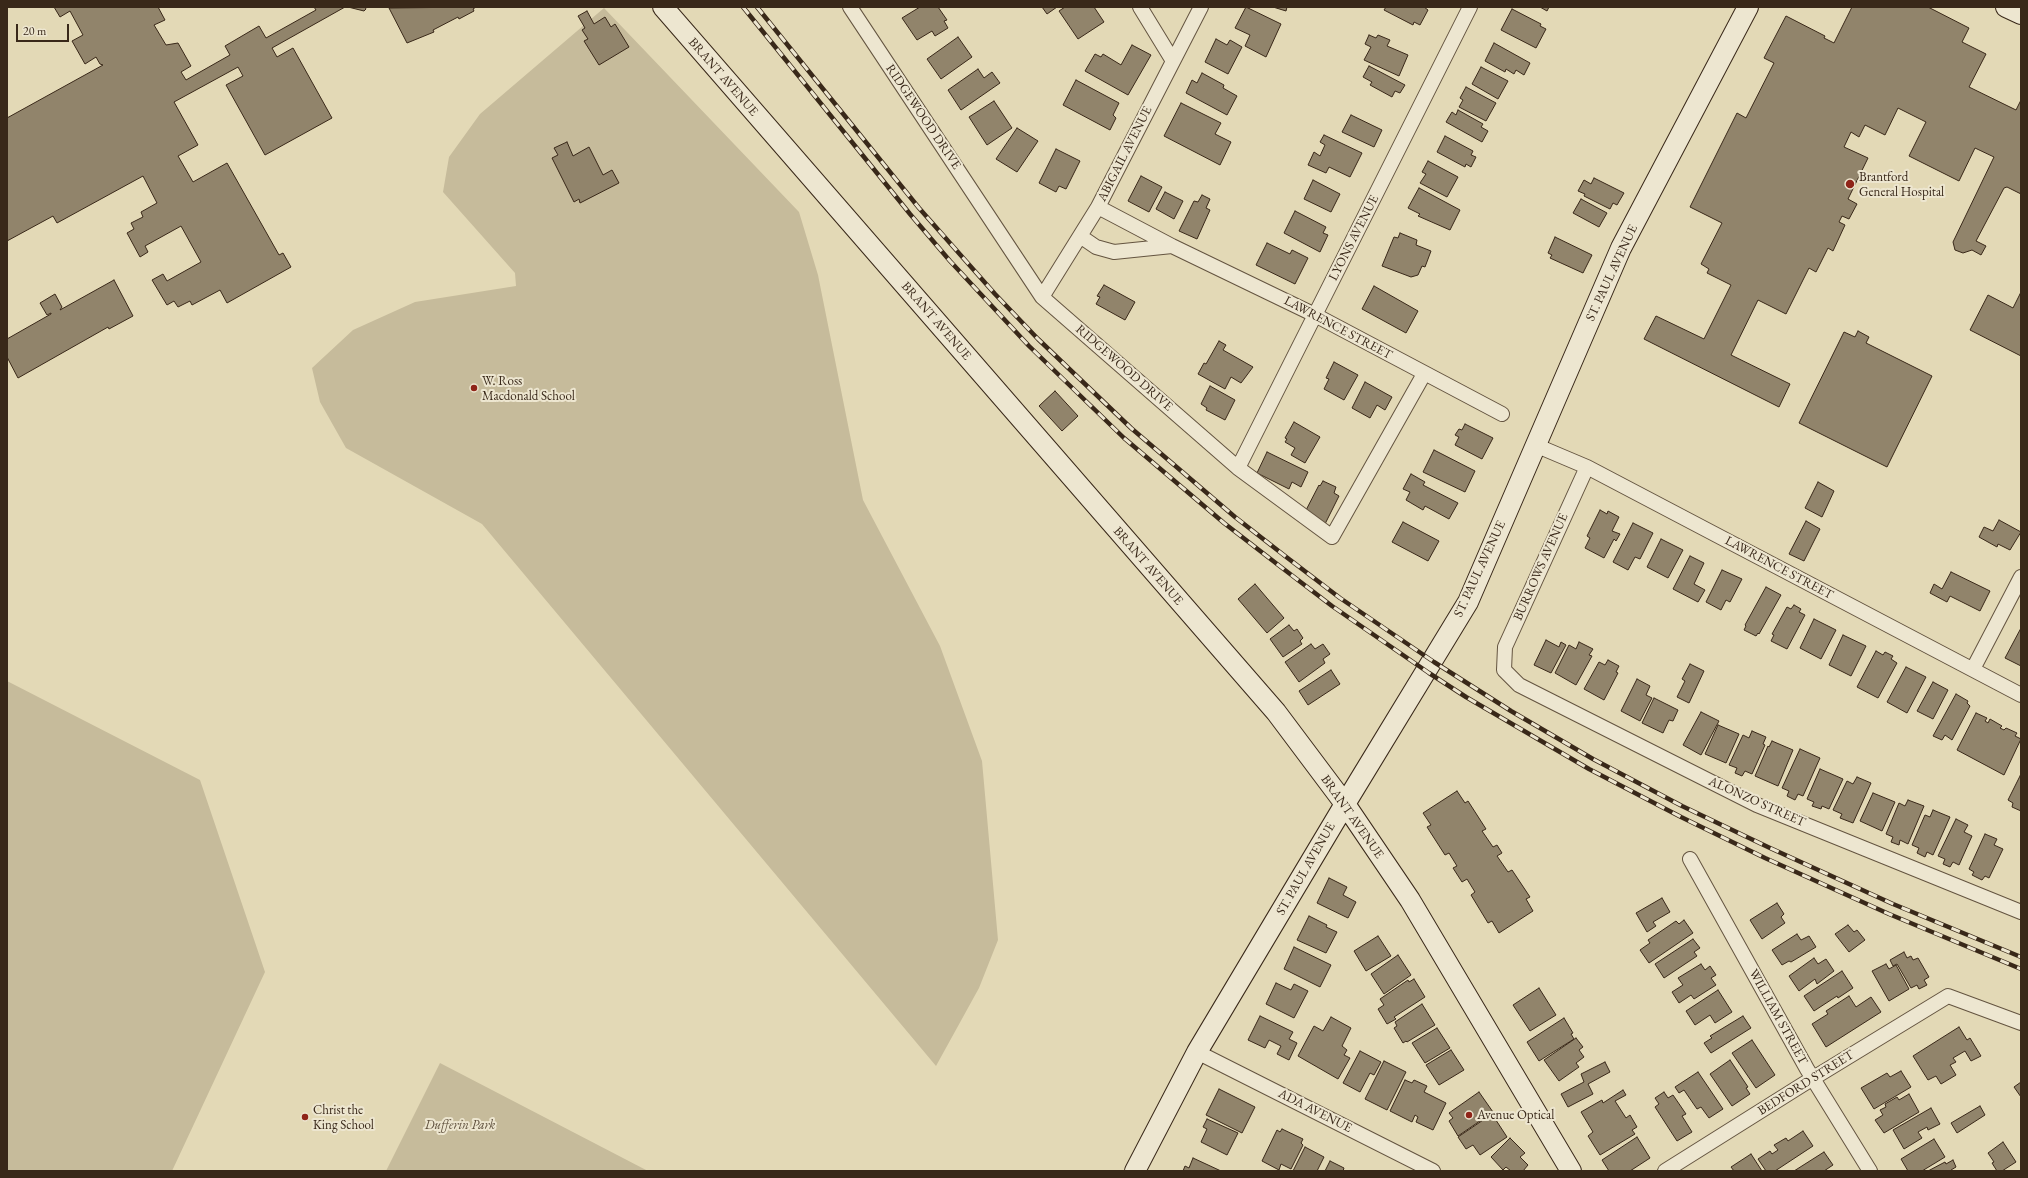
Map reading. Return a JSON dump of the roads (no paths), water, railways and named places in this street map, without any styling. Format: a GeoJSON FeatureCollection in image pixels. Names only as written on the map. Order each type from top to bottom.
{"type":"FeatureCollection","features":[{"type":"Feature","properties":{"kind":"main road","name":"BRANT AVENUE"},"geometry":{"type":"LineString","coordinates":[[663,7],[1276,712],[1344,804],[1410,900],[1571,1171]]}},
{"type":"Feature","properties":{"kind":"main road","name":"ST. PAUL AVENUE"},"geometry":{"type":"LineString","coordinates":[[1135,1171],[1197,1052],[1344,804],[1468,602],[1621,248],[1748,7]]}},
{"type":"Feature","properties":{"kind":"main road"},"geometry":{"type":"LineString","coordinates":[[2006,7],[2021,14]]}},
{"type":"Feature","properties":{"kind":"street","name":"RIDGEWOOD DRIVE"},"geometry":{"type":"LineString","coordinates":[[850,7],[1042,297],[1238,468],[1332,537],[1424,374]]}},
{"type":"Feature","properties":{"kind":"street"},"geometry":{"type":"LineString","coordinates":[[1140,7],[1173,61]]}},
{"type":"Feature","properties":{"kind":"street","name":"ABIGAIL AVENUE"},"geometry":{"type":"LineString","coordinates":[[1042,297],[1098,206],[1201,7]]}},
{"type":"Feature","properties":{"kind":"street","name":"LYONS AVENUE"},"geometry":{"type":"LineString","coordinates":[[1238,468],[1470,7]]}},
{"type":"Feature","properties":{"kind":"street","name":"LAWRENCE STREET"},"geometry":{"type":"LineString","coordinates":[[1098,206],[1172,246],[1315,315],[1502,414]]}},
{"type":"Feature","properties":{"kind":"street"},"geometry":{"type":"LineString","coordinates":[[1080,236],[1096,246],[1114,252],[1172,246]]}},
{"type":"Feature","properties":{"kind":"street","name":"LAWRENCE STREET"},"geometry":{"type":"LineString","coordinates":[[1535,445],[1587,468],[2021,695]]}},
{"type":"Feature","properties":{"kind":"street","name":"BURROWS AVENUE"},"geometry":{"type":"LineString","coordinates":[[1504,670],[1505,647],[1587,468]]}},
{"type":"Feature","properties":{"kind":"street"},"geometry":{"type":"LineString","coordinates":[[1973,669],[2021,577]]}},
{"type":"Feature","properties":{"kind":"street","name":"ALONZO STREET"},"geometry":{"type":"LineString","coordinates":[[1504,670],[1519,685],[1757,805],[2021,912]]}},
{"type":"Feature","properties":{"kind":"street","name":"WILLIAM STREET"},"geometry":{"type":"LineString","coordinates":[[1690,859],[1810,1074],[1870,1171]]}},
{"type":"Feature","properties":{"kind":"street","name":"BEDFORD STREET"},"geometry":{"type":"LineString","coordinates":[[1665,1171],[1810,1074],[1948,996],[2021,1023]]}},
{"type":"Feature","properties":{"kind":"street","name":"ADA AVENUE"},"geometry":{"type":"LineString","coordinates":[[1197,1052],[1433,1171]]}},
{"type":"Feature","properties":{"kind":"railway"},"geometry":{"type":"LineString","coordinates":[[743,7],[910,214],[950,261],[1029,346],[1124,438],[1224,523],[1332,606],[1466,697],[1589,769],[1681,817],[1765,858],[1889,914],[2021,969]]}},
{"type":"Feature","properties":{"kind":"railway"},"geometry":{"type":"LineString","coordinates":[[757,7],[919,208],[995,294],[1038,339],[1131,428],[1235,517],[1340,598],[1434,662],[1511,711],[1593,759],[1682,806],[1893,904],[2021,957]]}},
{"type":"Feature","properties":{"kind":"place","name":"Brantford General Hospital"},"geometry":{"type":"Point","coordinates":[1850,184]}},
{"type":"Feature","properties":{"kind":"place","name":"W. Ross Macdonald School"},"geometry":{"type":"Point","coordinates":[474,388]}},
{"type":"Feature","properties":{"kind":"place","name":"Avenue Optical"},"geometry":{"type":"Point","coordinates":[1469,1115]}},
{"type":"Feature","properties":{"kind":"place","name":"Christ the King School"},"geometry":{"type":"Point","coordinates":[305,1117]}},
{"type":"Feature","properties":{"kind":"park label","name":"Dufferin Park"},"geometry":{"type":"Point","coordinates":[460,1125]}}]}
